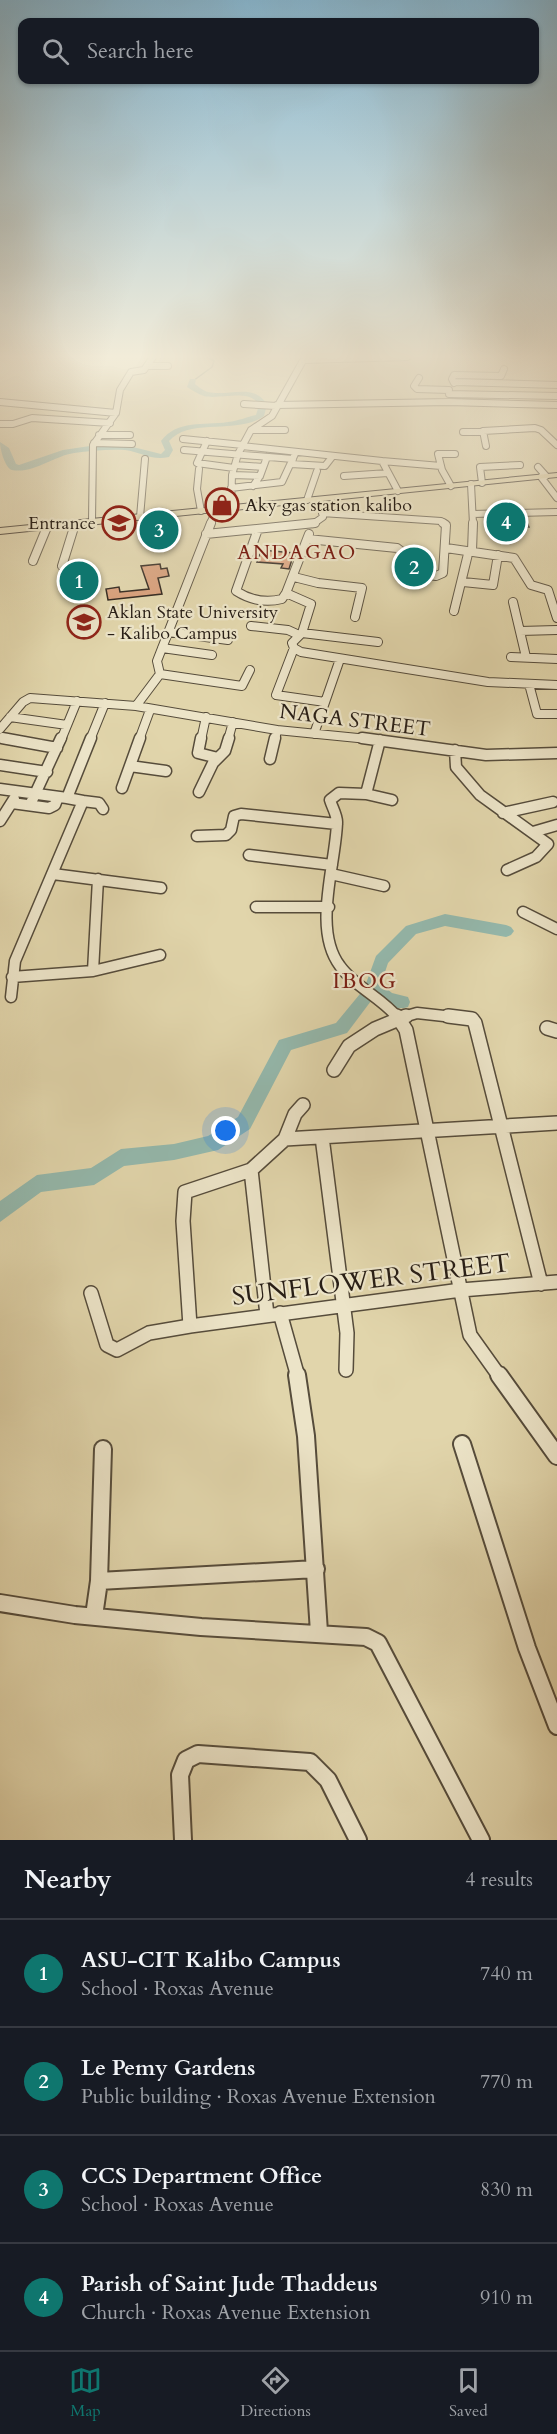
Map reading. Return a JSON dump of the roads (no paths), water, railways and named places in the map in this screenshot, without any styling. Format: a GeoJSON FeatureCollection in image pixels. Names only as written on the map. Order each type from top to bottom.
{"type":"FeatureCollection","features":[{"type":"Feature","properties":{"kind":"main road"},"geometry":{"type":"LineString","coordinates":[[0,531],[557,475]]}},
{"type":"Feature","properties":{"kind":"street"},"geometry":{"type":"LineString","coordinates":[[92,522],[94,443],[132,444]]}},
{"type":"Feature","properties":{"kind":"street"},"geometry":{"type":"LineString","coordinates":[[206,443],[198,464],[234,469],[260,476]]}},
{"type":"Feature","properties":{"kind":"street"},"geometry":{"type":"LineString","coordinates":[[224,443],[291,449],[293,459],[284,481],[231,488]]}},
{"type":"Feature","properties":{"kind":"street"},"geometry":{"type":"LineString","coordinates":[[231,508],[234,469],[243,445]]}},
{"type":"Feature","properties":{"kind":"street"},"geometry":{"type":"LineString","coordinates":[[184,450],[293,459],[332,457],[441,466]]}},
{"type":"Feature","properties":{"kind":"street"},"geometry":{"type":"LineString","coordinates":[[452,486],[441,466],[437,452],[455,454]]}},
{"type":"Feature","properties":{"kind":"street"},"geometry":{"type":"LineString","coordinates":[[253,486],[260,476],[267,457]]}},
{"type":"Feature","properties":{"kind":"street"},"geometry":{"type":"LineString","coordinates":[[293,459],[326,466],[332,457]]}},
{"type":"Feature","properties":{"kind":"street"},"geometry":{"type":"LineString","coordinates":[[140,517],[146,459]]}},
{"type":"Feature","properties":{"kind":"street"},"geometry":{"type":"LineString","coordinates":[[382,461],[398,491]]}},
{"type":"Feature","properties":{"kind":"street"},"geometry":{"type":"LineString","coordinates":[[482,483],[480,464],[520,465]]}},
{"type":"Feature","properties":{"kind":"street"},"geometry":{"type":"LineString","coordinates":[[538,466],[557,498]]}},
{"type":"Feature","properties":{"kind":"street"},"geometry":{"type":"LineString","coordinates":[[234,469],[263,467]]}},
{"type":"Feature","properties":{"kind":"street"},"geometry":{"type":"LineString","coordinates":[[199,469],[197,489],[201,511]]}},
{"type":"Feature","properties":{"kind":"street"},"geometry":{"type":"LineString","coordinates":[[308,538],[397,548],[406,555],[405,571],[436,576],[443,573],[446,525],[443,522],[322,513],[309,500],[317,471]]}},
{"type":"Feature","properties":{"kind":"street"},"geometry":{"type":"LineString","coordinates":[[344,476],[388,473]]}},
{"type":"Feature","properties":{"kind":"street"},"geometry":{"type":"LineString","coordinates":[[454,611],[463,582],[468,554],[472,551],[471,484]]}},
{"type":"Feature","properties":{"kind":"street"},"geometry":{"type":"LineString","coordinates":[[136,706],[160,674],[157,661],[216,509]]}},
{"type":"Feature","properties":{"kind":"street"},"geometry":{"type":"LineString","coordinates":[[473,514],[557,512]]}},
{"type":"Feature","properties":{"kind":"street"},"geometry":{"type":"LineString","coordinates":[[206,534],[312,525],[323,517],[322,513]]}},
{"type":"Feature","properties":{"kind":"street"},"geometry":{"type":"LineString","coordinates":[[62,566],[75,524]]}},
{"type":"Feature","properties":{"kind":"street"},"geometry":{"type":"LineString","coordinates":[[258,529],[236,591],[242,596],[271,601],[282,599],[286,593],[312,525]]}},
{"type":"Feature","properties":{"kind":"street"},"geometry":{"type":"LineString","coordinates":[[33,561],[47,526]]}},
{"type":"Feature","properties":{"kind":"street"},"geometry":{"type":"LineString","coordinates":[[446,548],[514,558],[531,585],[548,590],[555,599],[557,618]]}},
{"type":"Feature","properties":{"kind":"street"},"geometry":{"type":"LineString","coordinates":[[463,582],[493,585],[498,555]]}},
{"type":"Feature","properties":{"kind":"street"},"geometry":{"type":"LineString","coordinates":[[294,577],[318,583],[362,588],[355,617]]}},
{"type":"Feature","properties":{"kind":"street"},"geometry":{"type":"LineString","coordinates":[[286,593],[311,604],[300,634],[292,643],[294,648],[276,695],[325,702]]}},
{"type":"Feature","properties":{"kind":"street"},"geometry":{"type":"LineString","coordinates":[[513,602],[525,657]]}},
{"type":"Feature","properties":{"kind":"street"},"geometry":{"type":"LineString","coordinates":[[251,626],[288,630],[300,634],[378,642]]}},
{"type":"Feature","properties":{"kind":"street"},"geometry":{"type":"LineString","coordinates":[[519,631],[557,630]]}},
{"type":"Feature","properties":{"kind":"street"},"geometry":{"type":"LineString","coordinates":[[168,632],[228,640]]}},
{"type":"Feature","properties":{"kind":"street"},"geometry":{"type":"LineString","coordinates":[[162,648],[213,655]]}},
{"type":"Feature","properties":{"kind":"street"},"geometry":{"type":"LineString","coordinates":[[294,648],[301,652],[340,659],[488,682],[557,685]]}},
{"type":"Feature","properties":{"kind":"street"},"geometry":{"type":"LineString","coordinates":[[511,657],[557,658]]}},
{"type":"Feature","properties":{"kind":"street"},"geometry":{"type":"LineString","coordinates":[[314,734],[340,659]]}},
{"type":"Feature","properties":{"kind":"street"},"geometry":{"type":"LineString","coordinates":[[160,674],[242,686],[250,669]]}},
{"type":"Feature","properties":{"kind":"street"},"geometry":{"type":"LineString","coordinates":[[529,684],[537,714],[557,714]]}},
{"type":"Feature","properties":{"kind":"street","name":"NAGA STREET"},"geometry":{"type":"LineString","coordinates":[[0,729],[30,698],[136,706],[278,730],[380,740],[486,755],[557,753]]}},
{"type":"Feature","properties":{"kind":"street"},"geometry":{"type":"LineString","coordinates":[[30,805],[47,772],[77,701]]}},
{"type":"Feature","properties":{"kind":"street"},"geometry":{"type":"LineString","coordinates":[[12,803],[30,805],[39,811],[53,807],[62,798],[105,703]]}},
{"type":"Feature","properties":{"kind":"street"},"geometry":{"type":"LineString","coordinates":[[122,788],[150,710]]}},
{"type":"Feature","properties":{"kind":"street"},"geometry":{"type":"LineString","coordinates":[[10,717],[67,725]]}},
{"type":"Feature","properties":{"kind":"street"},"geometry":{"type":"LineString","coordinates":[[206,717],[198,753],[218,758]]}},
{"type":"Feature","properties":{"kind":"street"},"geometry":{"type":"LineString","coordinates":[[199,792],[210,768],[225,750],[232,722]]}},
{"type":"Feature","properties":{"kind":"street"},"geometry":{"type":"LineString","coordinates":[[270,759],[278,730]]}},
{"type":"Feature","properties":{"kind":"street"},"geometry":{"type":"LineString","coordinates":[[0,738],[57,748]]}},
{"type":"Feature","properties":{"kind":"street"},"geometry":{"type":"LineString","coordinates":[[366,794],[380,740]]}},
{"type":"Feature","properties":{"kind":"street"},"geometry":{"type":"LineString","coordinates":[[455,750],[456,767],[464,779],[503,813],[534,832],[548,844],[537,857],[507,870]]}},
{"type":"Feature","properties":{"kind":"street"},"geometry":{"type":"LineString","coordinates":[[0,765],[47,772]]}},
{"type":"Feature","properties":{"kind":"street"},"geometry":{"type":"LineString","coordinates":[[130,766],[166,771]]}},
{"type":"Feature","properties":{"kind":"street"},"geometry":{"type":"LineString","coordinates":[[0,789],[99,803],[103,809]]}},
{"type":"Feature","properties":{"kind":"street"},"geometry":{"type":"LineString","coordinates":[[0,821],[18,791]]}},
{"type":"Feature","properties":{"kind":"street"},"geometry":{"type":"LineString","coordinates":[[392,800],[366,794],[339,793],[333,796],[330,806],[337,818],[337,824],[326,928],[330,952],[339,966],[382,1000],[400,1018],[406,1030],[470,1335],[557,1456]]}},
{"type":"Feature","properties":{"kind":"street"},"geometry":{"type":"LineString","coordinates":[[11,997],[15,961],[83,801]]}},
{"type":"Feature","properties":{"kind":"street"},"geometry":{"type":"LineString","coordinates":[[503,813],[553,802]]}},
{"type":"Feature","properties":{"kind":"street"},"geometry":{"type":"LineString","coordinates":[[197,836],[226,835],[231,830],[234,816],[241,814],[337,824]]}},
{"type":"Feature","properties":{"kind":"street"},"geometry":{"type":"LineString","coordinates":[[534,832],[557,825]]}},
{"type":"Feature","properties":{"kind":"street"},"geometry":{"type":"LineString","coordinates":[[249,855],[332,869],[384,886]]}},
{"type":"Feature","properties":{"kind":"street"},"geometry":{"type":"LineString","coordinates":[[53,874],[160,888]]}},
{"type":"Feature","properties":{"kind":"street"},"geometry":{"type":"LineString","coordinates":[[93,971],[98,879]]}},
{"type":"Feature","properties":{"kind":"street"},"geometry":{"type":"LineString","coordinates":[[256,907],[329,906]]}},
{"type":"Feature","properties":{"kind":"street"},"geometry":{"type":"LineString","coordinates":[[523,912],[557,929]]}},
{"type":"Feature","properties":{"kind":"street"},"geometry":{"type":"LineString","coordinates":[[12,977],[93,971],[160,955]]}},
{"type":"Feature","properties":{"kind":"street"},"geometry":{"type":"LineString","coordinates":[[334,1070],[349,1046],[375,1029],[400,1018],[417,1013],[472,1019],[503,1126],[541,1284]]}},
{"type":"Feature","properties":{"kind":"street"},"geometry":{"type":"LineString","coordinates":[[190,1326],[183,1196],[189,1189],[251,1170],[285,1139],[295,1114],[303,1105]]}},
{"type":"Feature","properties":{"kind":"street"},"geometry":{"type":"LineString","coordinates":[[285,1139],[557,1123]]}},
{"type":"Feature","properties":{"kind":"street"},"geometry":{"type":"LineString","coordinates":[[322,1137],[347,1333],[346,1370]]}},
{"type":"Feature","properties":{"kind":"street"},"geometry":{"type":"LineString","coordinates":[[251,1170],[274,1314],[292,1348],[304,1398],[319,1632]]}},
{"type":"Feature","properties":{"kind":"street","name":"SUNFLOWER STREET"},"geometry":{"type":"LineString","coordinates":[[91,1293],[107,1345],[117,1350],[149,1334],[190,1326],[461,1290],[557,1282]]}},
{"type":"Feature","properties":{"kind":"street"},"geometry":{"type":"LineString","coordinates":[[462,1443],[527,1648],[557,1726]]}},
{"type":"Feature","properties":{"kind":"street"},"geometry":{"type":"LineString","coordinates":[[94,1616],[99,1581],[103,1449]]}},
{"type":"Feature","properties":{"kind":"street"},"geometry":{"type":"LineString","coordinates":[[99,1581],[316,1569]]}},
{"type":"Feature","properties":{"kind":"street"},"geometry":{"type":"LineString","coordinates":[[0,1604],[201,1627],[319,1632],[366,1637],[378,1643],[481,1840]]}},
{"type":"Feature","properties":{"kind":"street"},"geometry":{"type":"LineString","coordinates":[[183,1840],[180,1775],[186,1760],[198,1754],[310,1762],[328,1780],[358,1840]]}},
{"type":"Feature","properties":{"kind":"waterway"},"geometry":{"type":"LineString","coordinates":[[94,449],[125,447],[151,456],[161,456],[166,455],[169,450],[166,443]]}},
{"type":"Feature","properties":{"kind":"waterway"},"geometry":{"type":"LineString","coordinates":[[0,445],[6,450],[12,467],[33,465],[66,452],[90,449]]}},
{"type":"Feature","properties":{"kind":"waterway"},"geometry":{"type":"LineString","coordinates":[[372,988],[381,960],[411,930],[445,920],[506,931]]}},
{"type":"Feature","properties":{"kind":"waterway"},"geometry":{"type":"LineString","coordinates":[[373,986],[387,999],[402,1002]]}},
{"type":"Feature","properties":{"kind":"waterway"},"geometry":{"type":"LineString","coordinates":[[0,1213],[37,1184],[94,1176],[121,1158],[174,1152],[212,1144],[244,1123],[285,1045],[341,1028],[368,994]]}},
{"type":"Feature","properties":{"kind":"place","name":"Aky gas station kalibo"},"geometry":{"type":"Point","coordinates":[222,505]}},
{"type":"Feature","properties":{"kind":"place","name":"Parish of Saint Jude Thaddeus"},"geometry":{"type":"Point","coordinates":[506,522]}},
{"type":"Feature","properties":{"kind":"place","name":"Entrance"},"geometry":{"type":"Point","coordinates":[119,523]}},
{"type":"Feature","properties":{"kind":"place","name":"CCS Department Office"},"geometry":{"type":"Point","coordinates":[159,530]}},
{"type":"Feature","properties":{"kind":"place","name":"Le Pemy Gardens"},"geometry":{"type":"Point","coordinates":[414,567]}},
{"type":"Feature","properties":{"kind":"place","name":"ASU-CIT Kalibo Campus"},"geometry":{"type":"Point","coordinates":[79,581]}},
{"type":"Feature","properties":{"kind":"place","name":"Aklan State University - Kalibo Campus"},"geometry":{"type":"Point","coordinates":[84,622]}},
{"type":"Feature","properties":{"kind":"district","name":"ANDAGAO"},"geometry":{"type":"Point","coordinates":[297,552]}},
{"type":"Feature","properties":{"kind":"district","name":"IBOG"},"geometry":{"type":"Point","coordinates":[365,980]}}]}
